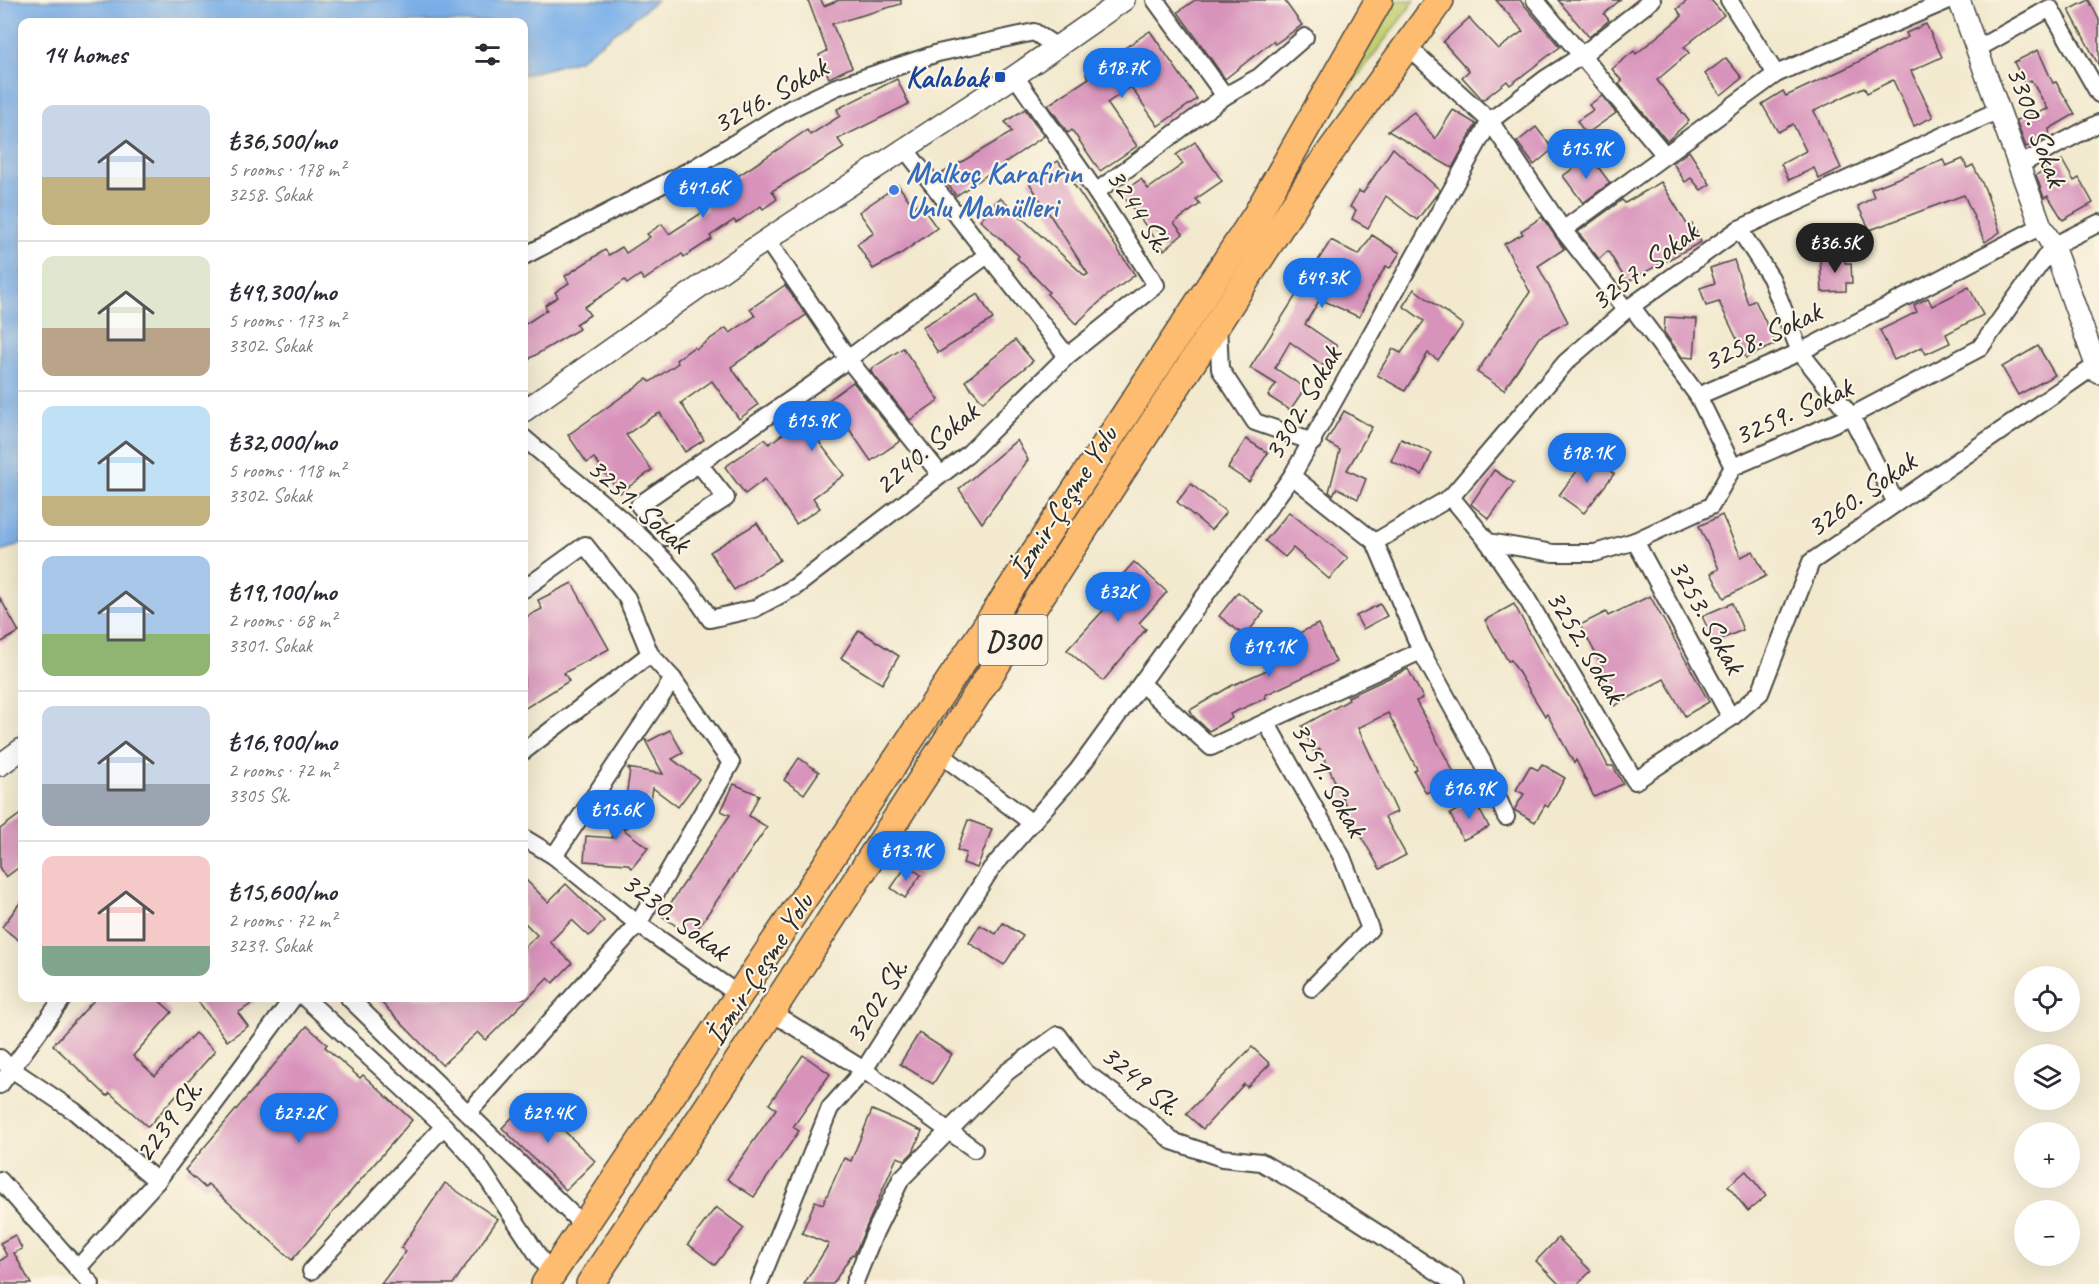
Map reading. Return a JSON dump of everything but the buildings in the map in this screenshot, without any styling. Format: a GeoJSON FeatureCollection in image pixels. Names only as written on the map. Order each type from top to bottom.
{"type":"FeatureCollection","features":[{"type":"Feature","properties":{"kind":"highway","name":"İzmir-Çeşme Yolu"},"geometry":{"type":"LineString","coordinates":[[548,1280],[985,628],[1257,214],[1380,0]]}},
{"type":"Feature","properties":{"kind":"highway","name":"İzmir-Çeşme Yolu"},"geometry":{"type":"LineString","coordinates":[[590,1284],[771,1012],[1315,174],[1440,0]]}},
{"type":"Feature","properties":{"kind":"street"},"geometry":{"type":"LineString","coordinates":[[528,408],[766,240],[1015,76],[1124,0]]}},
{"type":"Feature","properties":{"kind":"street"},"geometry":{"type":"LineString","coordinates":[[1155,0],[1225,96]]}},
{"type":"Feature","properties":{"kind":"street"},"geometry":{"type":"LineString","coordinates":[[1535,0],[1665,155]]}},
{"type":"Feature","properties":{"kind":"street","name":"3302. Sokak"},"geometry":{"type":"LineString","coordinates":[[1078,770],[1292,476],[1490,121],[1545,79],[1581,56],[1650,0]]}},
{"type":"Feature","properties":{"kind":"street"},"geometry":{"type":"LineString","coordinates":[[1729,0],[1776,74]]}},
{"type":"Feature","properties":{"kind":"street"},"geometry":{"type":"LineString","coordinates":[[1563,230],[1776,74],[1949,0]]}},
{"type":"Feature","properties":{"kind":"street","name":"3300. Sokak"},"geometry":{"type":"LineString","coordinates":[[1959,0],[2041,226],[2053,246],[2097,369]]}},
{"type":"Feature","properties":{"kind":"street"},"geometry":{"type":"LineString","coordinates":[[1977,49],[2050,8],[2099,94]]}},
{"type":"Feature","properties":{"kind":"street","name":"3246. Sokak"},"geometry":{"type":"LineString","coordinates":[[528,254],[694,168],[790,110],[836,87],[938,53],[1034,32],[1057,47]]}},
{"type":"Feature","properties":{"kind":"street"},"geometry":{"type":"LineString","coordinates":[[1096,192],[1225,96],[1259,77],[1305,37]]}},
{"type":"Feature","properties":{"kind":"street"},"geometry":{"type":"LineString","coordinates":[[1408,47],[1490,121],[1563,230],[1629,308],[1698,396],[1733,468]]}},
{"type":"Feature","properties":{"kind":"street","name":"3244 Sk."},"geometry":{"type":"LineString","coordinates":[[1015,76],[1096,192],[1156,285]]}},
{"type":"Feature","properties":{"kind":"street","name":"3257. Sokak"},"geometry":{"type":"LineString","coordinates":[[1375,542],[1451,497],[1566,362],[1629,308],[1739,229],[1999,110]]}},
{"type":"Feature","properties":{"kind":"street"},"geometry":{"type":"LineString","coordinates":[[2019,165],[2099,123]]}},
{"type":"Feature","properties":{"kind":"street"},"geometry":{"type":"LineString","coordinates":[[905,149],[1067,356]]}},
{"type":"Feature","properties":{"kind":"street"},"geometry":{"type":"LineString","coordinates":[[2053,246],[2099,224]]}},
{"type":"Feature","properties":{"kind":"street","name":"3258. Sokak"},"geometry":{"type":"LineString","coordinates":[[1698,396],[1800,352],[2041,226]]}},
{"type":"Feature","properties":{"kind":"street"},"geometry":{"type":"LineString","coordinates":[[1739,229],[1770,278],[1800,352],[1851,416],[1896,503]]}},
{"type":"Feature","properties":{"kind":"street"},"geometry":{"type":"LineString","coordinates":[[766,240],[848,359],[940,474]]}},
{"type":"Feature","properties":{"kind":"street","name":"3259. Sokak"},"geometry":{"type":"LineString","coordinates":[[1488,542],[1553,553],[1595,553],[1635,541],[1711,506],[1733,468],[1851,416],[1980,348],[2053,246]]}},
{"type":"Feature","properties":{"kind":"street"},"geometry":{"type":"LineString","coordinates":[[699,464],[726,498],[666,537],[639,505],[848,359],[987,255]]}},
{"type":"Feature","properties":{"kind":"street","name":"2240. Sokak"},"geometry":{"type":"LineString","coordinates":[[710,619],[754,609],[795,587],[967,455],[1067,356],[1156,285]]}},
{"type":"Feature","properties":{"kind":"street"},"geometry":{"type":"LineString","coordinates":[[1218,324],[1220,369],[1255,422],[1313,442]]}},
{"type":"Feature","properties":{"kind":"street","name":"3260. Sokak"},"geometry":{"type":"LineString","coordinates":[[1635,781],[1731,718],[1760,693],[1811,562],[2097,369]]}},
{"type":"Feature","properties":{"kind":"street","name":"3231. Sokak"},"geometry":{"type":"LineString","coordinates":[[528,441],[646,541],[699,600],[710,619]]}},
{"type":"Feature","properties":{"kind":"street"},"geometry":{"type":"LineString","coordinates":[[1292,476],[1375,542],[1421,651],[1482,761],[1506,817]]}},
{"type":"Feature","properties":{"kind":"street"},"geometry":{"type":"LineString","coordinates":[[1451,497],[1488,542]]}},
{"type":"Feature","properties":{"kind":"street","name":"3253. Sokak"},"geometry":{"type":"LineString","coordinates":[[1635,541],[1731,718]]}},
{"type":"Feature","properties":{"kind":"street","name":"3252. Sokak"},"geometry":{"type":"LineString","coordinates":[[1488,542],[1527,599],[1635,781]]}},
{"type":"Feature","properties":{"kind":"street"},"geometry":{"type":"LineString","coordinates":[[469,1112],[638,924],[731,763],[673,680],[650,654],[627,598],[585,545],[528,586]]}},
{"type":"Feature","properties":{"kind":"street"},"geometry":{"type":"LineString","coordinates":[[1266,722],[1421,651]]}},
{"type":"Feature","properties":{"kind":"street"},"geometry":{"type":"LineString","coordinates":[[528,748],[650,654]]}},
{"type":"Feature","properties":{"kind":"street"},"geometry":{"type":"LineString","coordinates":[[554,856],[673,680]]}},
{"type":"Feature","properties":{"kind":"street","name":"3251. Sokak"},"geometry":{"type":"LineString","coordinates":[[1142,684],[1211,747],[1266,722],[1342,857],[1370,929],[1312,988]]}},
{"type":"Feature","properties":{"kind":"street"},"geometry":{"type":"LineString","coordinates":[[0,765],[18,752]]}},
{"type":"Feature","properties":{"kind":"street"},"geometry":{"type":"LineString","coordinates":[[939,753],[1032,823]]}},
{"type":"Feature","properties":{"kind":"street","name":"3202 Sk."},"geometry":{"type":"LineString","coordinates":[[759,1284],[830,1108],[864,1070],[992,869],[1078,770]]}},
{"type":"Feature","properties":{"kind":"street","name":"3230. Sokak"},"geometry":{"type":"LineString","coordinates":[[528,840],[554,856],[638,924],[739,995]]}},
{"type":"Feature","properties":{"kind":"street"},"geometry":{"type":"LineString","coordinates":[[0,1084],[5,1063],[59,1002]]}},
{"type":"Feature","properties":{"kind":"street","name":"2239 Sk."},"geometry":{"type":"LineString","coordinates":[[77,1269],[157,1181],[290,1002]]}},
{"type":"Feature","properties":{"kind":"street"},"geometry":{"type":"LineString","coordinates":[[309,1002],[444,1126],[475,1160],[548,1280]]}},
{"type":"Feature","properties":{"kind":"street"},"geometry":{"type":"LineString","coordinates":[[353,1002],[584,1226]]}},
{"type":"Feature","properties":{"kind":"street"},"geometry":{"type":"LineString","coordinates":[[771,1012],[864,1070],[974,1149]]}},
{"type":"Feature","properties":{"kind":"street","name":"3249 Sk."},"geometry":{"type":"LineString","coordinates":[[854,1284],[875,1232],[901,1179],[1007,1072],[1059,1035],[1085,1072],[1148,1119],[1172,1141],[1222,1158],[1261,1162],[1334,1205],[1456,1284]]}},
{"type":"Feature","properties":{"kind":"street"},"geometry":{"type":"LineString","coordinates":[[5,1063],[74,1111],[157,1181]]}},
{"type":"Feature","properties":{"kind":"street"},"geometry":{"type":"LineString","coordinates":[[311,1271],[444,1126]]}},
{"type":"Feature","properties":{"kind":"street"},"geometry":{"type":"LineString","coordinates":[[0,1180],[90,1284]]}},
{"type":"Feature","properties":{"kind":"green space"},"geometry":{"type":"Polygon","coordinates":[[[1391,0],[1415,0],[1345,93],[1339,89],[1391,0]]]}},
{"type":"Feature","properties":{"kind":"water"},"geometry":{"type":"Polygon","coordinates":[[[0,0],[657,0],[579,60],[528,74],[528,18],[18,18],[18,545],[0,552],[0,0]]]}},
{"type":"Feature","properties":{"kind":"place","name":"Kalabak"},"geometry":{"type":"Point","coordinates":[1000,77]}},
{"type":"Feature","properties":{"kind":"place","name":"Malkoç Karafırın Unlu Mamülleri"},"geometry":{"type":"Point","coordinates":[894,190]}}]}
